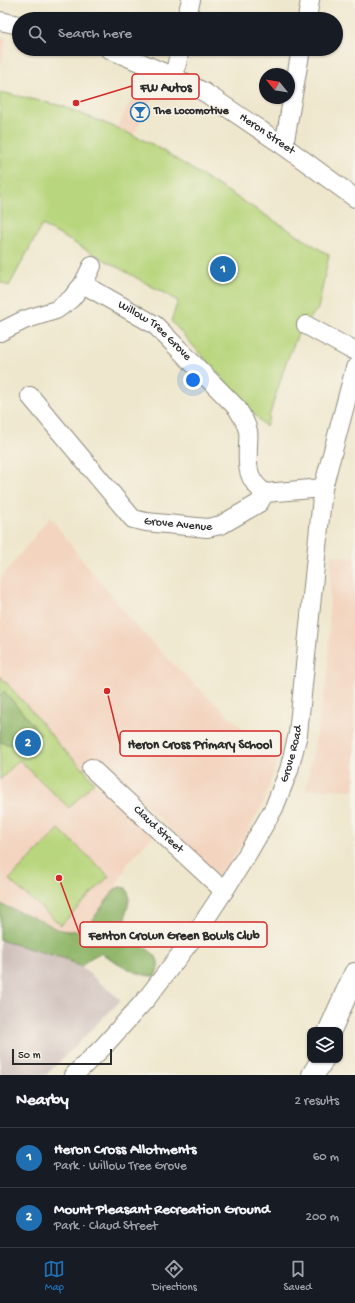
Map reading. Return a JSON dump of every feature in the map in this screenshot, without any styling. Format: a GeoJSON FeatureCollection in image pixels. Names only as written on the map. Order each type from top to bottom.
{"type":"FeatureCollection","features":[{"type":"Feature","properties":{"kind":"highway"},"geometry":{"type":"LineString","coordinates":[[331,1027],[355,974]]}},
{"type":"Feature","properties":{"kind":"highway"},"geometry":{"type":"LineString","coordinates":[[340,1027],[355,1001]]}},
{"type":"Feature","properties":{"kind":"highway"},"geometry":{"type":"LineString","coordinates":[[312,1075],[317,1063]]}},
{"type":"Feature","properties":{"kind":"highway"},"geometry":{"type":"LineString","coordinates":[[312,1075],[320,1063]]}},
{"type":"Feature","properties":{"kind":"street"},"geometry":{"type":"LineString","coordinates":[[188,12],[191,0]]}},
{"type":"Feature","properties":{"kind":"street"},"geometry":{"type":"LineString","coordinates":[[308,12],[310,0]]}},
{"type":"Feature","properties":{"kind":"street"},"geometry":{"type":"LineString","coordinates":[[0,21],[12,24]]}},
{"type":"Feature","properties":{"kind":"street","name":"Heron Street"},"geometry":{"type":"LineString","coordinates":[[125,56],[204,92],[284,146],[355,198]]}},
{"type":"Feature","properties":{"kind":"street"},"geometry":{"type":"LineString","coordinates":[[174,77],[178,56]]}},
{"type":"Feature","properties":{"kind":"street"},"geometry":{"type":"LineString","coordinates":[[284,146],[300,56]]}},
{"type":"Feature","properties":{"kind":"street"},"geometry":{"type":"LineString","coordinates":[[0,332],[24,320],[56,310],[71,299],[83,284],[92,266]]}},
{"type":"Feature","properties":{"kind":"street","name":"Willow Tree Grove"},"geometry":{"type":"LineString","coordinates":[[83,284],[155,325],[237,408],[245,421],[248,432],[247,465],[251,478],[257,488],[265,493]]}},
{"type":"Feature","properties":{"kind":"street"},"geometry":{"type":"LineString","coordinates":[[306,325],[350,349],[355,350]]}},
{"type":"Feature","properties":{"kind":"street","name":"Grove Road"},"geometry":{"type":"LineString","coordinates":[[74,1075],[107,1043],[147,998],[195,935],[248,853],[274,808],[289,770],[298,734],[323,488],[355,368]]}},
{"type":"Feature","properties":{"kind":"street","name":"Grove Avenue"},"geometry":{"type":"LineString","coordinates":[[30,396],[133,519],[146,522],[207,528],[221,525],[259,502],[265,493]]}},
{"type":"Feature","properties":{"kind":"street"},"geometry":{"type":"LineString","coordinates":[[265,493],[323,488]]}},
{"type":"Feature","properties":{"kind":"street","name":"Claud Street"},"geometry":{"type":"LineString","coordinates":[[91,768],[224,891]]}},
{"type":"Feature","properties":{"kind":"shaded area"},"geometry":{"type":"Polygon","coordinates":[[[0,37],[6,38],[0,70],[0,37]]]}},
{"type":"Feature","properties":{"kind":"shaded area","name":"The Locomotive"},"geometry":{"type":"Polygon","coordinates":[[[142,78],[158,85],[134,135],[117,128],[142,78]]]}},
{"type":"Feature","properties":{"kind":"shaded area"},"geometry":{"type":"Polygon","coordinates":[[[50,517],[86,565],[135,625],[178,669],[278,759],[265,799],[242,843],[225,871],[219,877],[99,759],[84,770],[54,739],[0,676],[0,579],[50,517]]]}},
{"type":"Feature","properties":{"kind":"shaded area"},"geometry":{"type":"Polygon","coordinates":[[[331,555],[355,558],[355,790],[306,789],[328,674],[331,555]]]}},
{"type":"Feature","properties":{"kind":"shaded area"},"geometry":{"type":"Polygon","coordinates":[[[19,760],[69,808],[94,782],[155,834],[128,863],[115,889],[85,931],[67,931],[56,929],[43,921],[0,903],[0,780],[19,760]]]}},
{"type":"Feature","properties":{"kind":"shaded area"},"geometry":{"type":"Polygon","coordinates":[[[0,940],[66,959],[81,967],[121,1000],[46,1075],[0,1075],[0,940]]]}},
{"type":"Feature","properties":{"kind":"green space"},"geometry":{"type":"Polygon","coordinates":[[[0,92],[62,106],[152,144],[329,255],[318,309],[301,327],[285,365],[266,427],[171,321],[178,301],[42,225],[9,286],[0,282],[0,92]]]}},
{"type":"Feature","properties":{"kind":"green space"},"geometry":{"type":"Polygon","coordinates":[[[0,676],[30,709],[60,746],[82,767],[94,782],[69,808],[19,760],[0,780],[0,676]]]}},
{"type":"Feature","properties":{"kind":"green space"},"geometry":{"type":"Polygon","coordinates":[[[4,691],[41,734],[26,746],[0,742],[0,697],[4,691]]]}},
{"type":"Feature","properties":{"kind":"green space"},"geometry":{"type":"Polygon","coordinates":[[[59,829],[109,876],[61,925],[9,880],[59,829]]]}},
{"type":"Feature","properties":{"kind":"green space"},"geometry":{"type":"Polygon","coordinates":[[[120,887],[126,888],[129,897],[126,912],[126,920],[128,924],[135,937],[156,957],[158,962],[158,968],[155,976],[141,974],[100,953],[89,959],[81,967],[66,959],[0,940],[0,904],[43,921],[56,929],[67,931],[84,931],[115,889],[120,887]]]}},
{"type":"Feature","properties":{"kind":"place","name":"FW Autos"},"geometry":{"type":"Point","coordinates":[76,103]}},
{"type":"Feature","properties":{"kind":"place","name":"The Locomotive"},"geometry":{"type":"Point","coordinates":[140,112]}},
{"type":"Feature","properties":{"kind":"place","name":"Heron Cross Allotments"},"geometry":{"type":"Point","coordinates":[223,269]}},
{"type":"Feature","properties":{"kind":"place","name":"Heron Cross Primary School"},"geometry":{"type":"Point","coordinates":[107,691]}},
{"type":"Feature","properties":{"kind":"place","name":"Mount Pleasant Recreation Ground"},"geometry":{"type":"Point","coordinates":[28,743]}},
{"type":"Feature","properties":{"kind":"place","name":"Fenton Crown Green Bowls Club"},"geometry":{"type":"Point","coordinates":[59,878]}}]}
